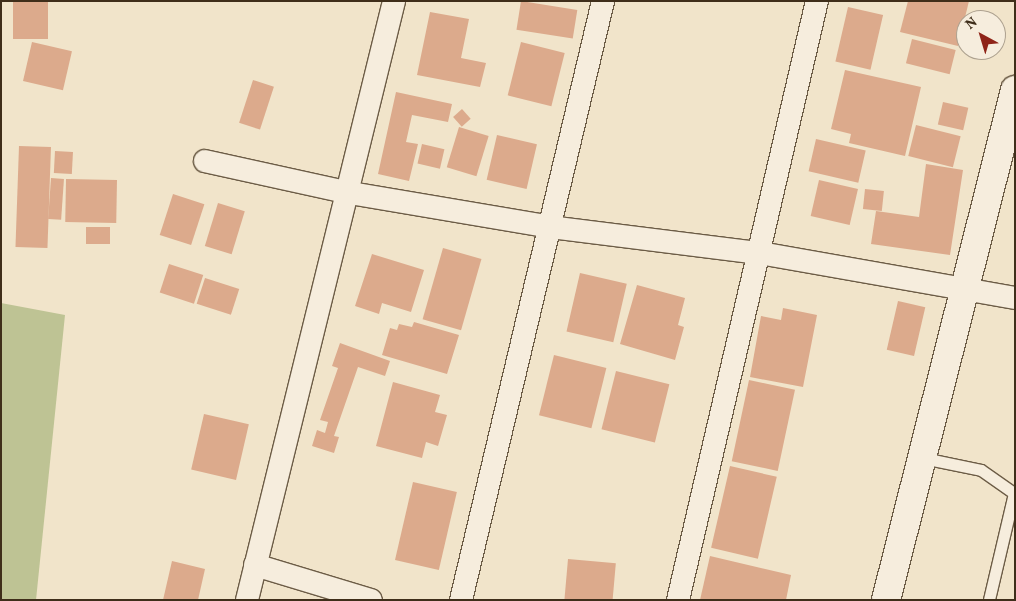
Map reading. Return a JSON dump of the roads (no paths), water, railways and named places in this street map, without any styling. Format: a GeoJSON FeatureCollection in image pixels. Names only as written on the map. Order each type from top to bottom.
{"type":"FeatureCollection","features":[{"type":"Feature","properties":{"kind":"street"},"geometry":{"type":"LineString","coordinates":[[248,600],[350,193],[394,1]]}},
{"type":"Feature","properties":{"kind":"street"},"geometry":{"type":"LineString","coordinates":[[461,600],[603,1]]}},
{"type":"Feature","properties":{"kind":"street"},"geometry":{"type":"LineString","coordinates":[[678,600],[817,1]]}},
{"type":"Feature","properties":{"kind":"street"},"geometry":{"type":"LineString","coordinates":[[886,600],[1015,90]]}},
{"type":"Feature","properties":{"kind":"street"},"geometry":{"type":"LineString","coordinates":[[205,161],[350,193],[550,227],[760,253],[1015,298]]}},
{"type":"Feature","properties":{"kind":"street"},"geometry":{"type":"LineString","coordinates":[[256,565],[371,600]]}},
{"type":"Feature","properties":{"kind":"lane"},"geometry":{"type":"LineString","coordinates":[[922,458],[981,470],[1014,493],[989,600]]}}]}
